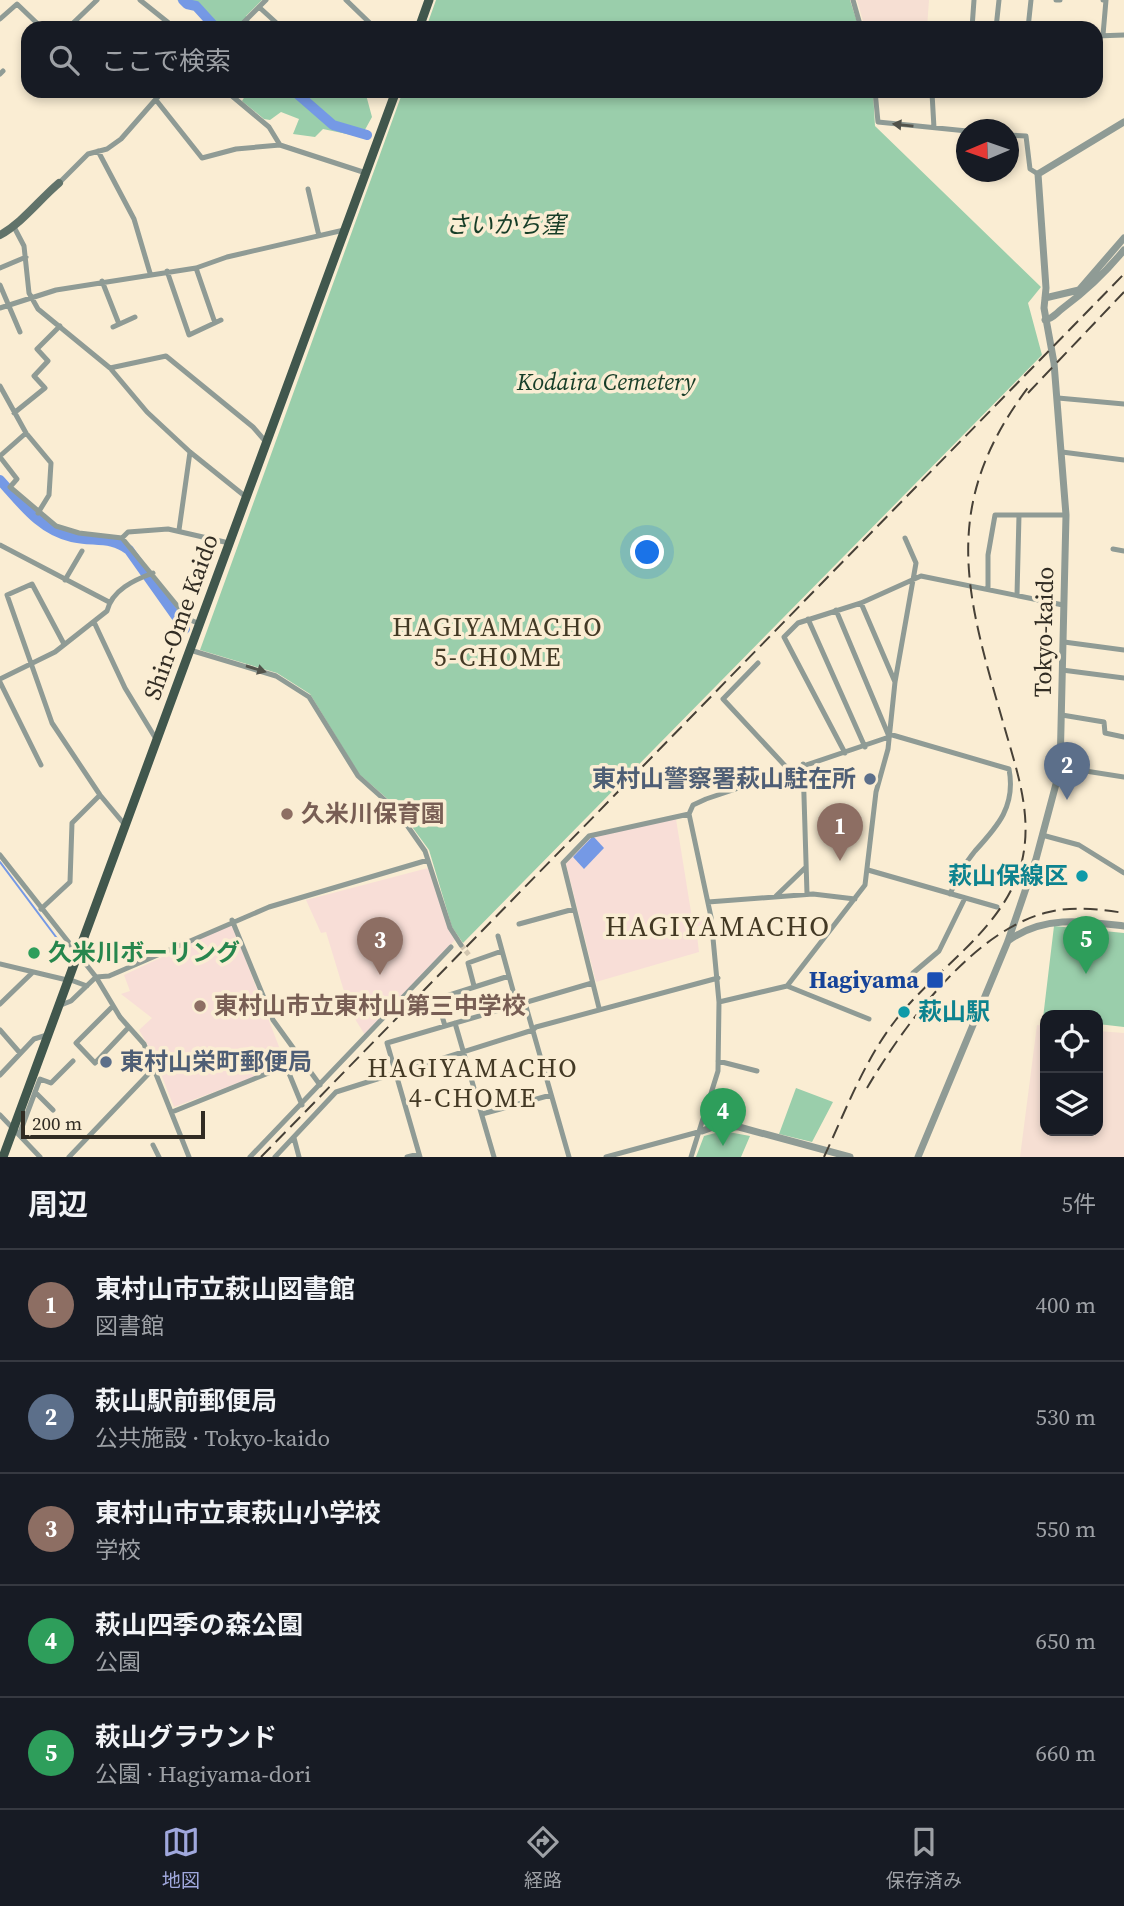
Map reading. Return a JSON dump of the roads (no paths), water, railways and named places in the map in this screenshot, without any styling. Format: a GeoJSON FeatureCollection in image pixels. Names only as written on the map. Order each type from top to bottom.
{"type":"FeatureCollection","features":[{"type":"Feature","properties":{"kind":"main road"},"geometry":{"type":"LineString","coordinates":[[422,21],[429,0]]}},
{"type":"Feature","properties":{"kind":"main road","name":"Shin-Ome Kaido"},"geometry":{"type":"LineString","coordinates":[[3,1157],[16,1132],[67,980],[393,98]]}},
{"type":"Feature","properties":{"kind":"main road"},"geometry":{"type":"LineString","coordinates":[[0,235],[14,228],[22,216],[58,183]]}},
{"type":"Feature","properties":{"kind":"street"},"geometry":{"type":"LineString","coordinates":[[75,21],[97,0]]}},
{"type":"Feature","properties":{"kind":"street"},"geometry":{"type":"LineString","coordinates":[[140,0],[166,21]]}},
{"type":"Feature","properties":{"kind":"street"},"geometry":{"type":"LineString","coordinates":[[245,21],[266,0]]}},
{"type":"Feature","properties":{"kind":"street"},"geometry":{"type":"LineString","coordinates":[[346,0],[368,21]]}},
{"type":"Feature","properties":{"kind":"street"},"geometry":{"type":"LineString","coordinates":[[853,0],[859,21]]}},
{"type":"Feature","properties":{"kind":"street"},"geometry":{"type":"LineString","coordinates":[[972,21],[974,0]]}},
{"type":"Feature","properties":{"kind":"street"},"geometry":{"type":"LineString","coordinates":[[997,21],[999,0]]}},
{"type":"Feature","properties":{"kind":"street"},"geometry":{"type":"LineString","coordinates":[[1029,21],[1031,0]]}},
{"type":"Feature","properties":{"kind":"street"},"geometry":{"type":"LineString","coordinates":[[1103,0],[1106,0],[1103,36],[1124,35]]}},
{"type":"Feature","properties":{"kind":"street"},"geometry":{"type":"LineString","coordinates":[[0,19],[17,4],[35,21]]}},
{"type":"Feature","properties":{"kind":"street"},"geometry":{"type":"LineString","coordinates":[[259,7],[274,21]]}},
{"type":"Feature","properties":{"kind":"street"},"geometry":{"type":"LineString","coordinates":[[234,98],[269,127],[280,145]]}},
{"type":"Feature","properties":{"kind":"street"},"geometry":{"type":"LineString","coordinates":[[876,98],[878,122],[956,130]]}},
{"type":"Feature","properties":{"kind":"street"},"geometry":{"type":"LineString","coordinates":[[932,98],[934,128]]}},
{"type":"Feature","properties":{"kind":"street"},"geometry":{"type":"LineString","coordinates":[[58,183],[88,154],[121,139],[156,100],[202,158],[236,149],[280,145],[366,173]]}},
{"type":"Feature","properties":{"kind":"street"},"geometry":{"type":"LineString","coordinates":[[1019,136],[1026,136],[1030,169],[1038,174],[1124,122]]}},
{"type":"Feature","properties":{"kind":"street"},"geometry":{"type":"LineString","coordinates":[[98,151],[134,219],[150,273]]}},
{"type":"Feature","properties":{"kind":"street","name":"Tokyo-kaido"},"geometry":{"type":"LineString","coordinates":[[918,1157],[1008,941],[1042,835],[1060,767],[1066,514],[1058,398],[1045,320],[1038,174]]}},
{"type":"Feature","properties":{"kind":"street"},"geometry":{"type":"LineString","coordinates":[[308,189],[318,236]]}},
{"type":"Feature","properties":{"kind":"street"},"geometry":{"type":"LineString","coordinates":[[14,228],[26,257],[30,298],[38,309],[110,368],[147,412],[190,452],[246,497]]}},
{"type":"Feature","properties":{"kind":"street"},"geometry":{"type":"LineString","coordinates":[[0,308],[102,281],[195,268],[345,230]]}},
{"type":"Feature","properties":{"kind":"street"},"geometry":{"type":"LineString","coordinates":[[1045,298],[1079,290],[1124,238]]}},
{"type":"Feature","properties":{"kind":"street"},"geometry":{"type":"LineString","coordinates":[[1045,320],[1054,318],[1061,309],[1074,303],[1124,250]]}},
{"type":"Feature","properties":{"kind":"street"},"geometry":{"type":"LineString","coordinates":[[0,268],[26,257]]}},
{"type":"Feature","properties":{"kind":"street"},"geometry":{"type":"LineString","coordinates":[[167,271],[189,335],[218,321],[195,268]]}},
{"type":"Feature","properties":{"kind":"street"},"geometry":{"type":"LineString","coordinates":[[102,281],[116,325],[135,317]]}},
{"type":"Feature","properties":{"kind":"street"},"geometry":{"type":"LineString","coordinates":[[0,285],[20,332]]}},
{"type":"Feature","properties":{"kind":"street"},"geometry":{"type":"LineString","coordinates":[[14,413],[44,388],[33,376],[48,361],[37,349],[60,326]]}},
{"type":"Feature","properties":{"kind":"street"},"geometry":{"type":"LineString","coordinates":[[110,368],[166,356],[254,427],[267,442]]}},
{"type":"Feature","properties":{"kind":"street"},"geometry":{"type":"LineString","coordinates":[[0,386],[26,433],[51,463],[49,495],[38,513]]}},
{"type":"Feature","properties":{"kind":"street"},"geometry":{"type":"LineString","coordinates":[[1058,398],[1124,404]]}},
{"type":"Feature","properties":{"kind":"street"},"geometry":{"type":"LineString","coordinates":[[26,433],[0,457],[17,479],[10,487],[38,513],[65,530],[122,538],[188,620],[200,624]]}},
{"type":"Feature","properties":{"kind":"street"},"geometry":{"type":"LineString","coordinates":[[179,530],[190,452]]}},
{"type":"Feature","properties":{"kind":"street"},"geometry":{"type":"LineString","coordinates":[[1062,452],[1124,460]]}},
{"type":"Feature","properties":{"kind":"street"},"geometry":{"type":"LineString","coordinates":[[988,589],[988,555],[995,515],[1066,514]]}},
{"type":"Feature","properties":{"kind":"street"},"geometry":{"type":"LineString","coordinates":[[1017,595],[1019,515]]}},
{"type":"Feature","properties":{"kind":"street"},"geometry":{"type":"LineString","coordinates":[[122,538],[128,532],[179,530],[229,544]]}},
{"type":"Feature","properties":{"kind":"street"},"geometry":{"type":"LineString","coordinates":[[787,986],[865,885],[875,800],[889,736],[895,682],[916,563],[905,538]]}},
{"type":"Feature","properties":{"kind":"street"},"geometry":{"type":"LineString","coordinates":[[0,545],[109,602]]}},
{"type":"Feature","properties":{"kind":"street"},"geometry":{"type":"LineString","coordinates":[[1113,549],[1124,551]]}},
{"type":"Feature","properties":{"kind":"street"},"geometry":{"type":"LineString","coordinates":[[65,580],[82,551]]}},
{"type":"Feature","properties":{"kind":"street"},"geometry":{"type":"LineString","coordinates":[[41,765],[0,680],[64,644],[94,622],[107,611],[109,602],[131,580],[152,574]]}},
{"type":"Feature","properties":{"kind":"street"},"geometry":{"type":"LineString","coordinates":[[845,752],[784,637],[798,623],[861,603],[914,577],[936,578],[1063,605]]}},
{"type":"Feature","properties":{"kind":"street"},"geometry":{"type":"LineString","coordinates":[[64,644],[32,584],[7,595],[52,723],[100,795],[125,825]]}},
{"type":"Feature","properties":{"kind":"street"},"geometry":{"type":"LineString","coordinates":[[861,603],[895,682]]}},
{"type":"Feature","properties":{"kind":"street"},"geometry":{"type":"LineString","coordinates":[[836,610],[889,736]]}},
{"type":"Feature","properties":{"kind":"street"},"geometry":{"type":"LineString","coordinates":[[808,619],[865,747]]}},
{"type":"Feature","properties":{"kind":"street"},"geometry":{"type":"LineString","coordinates":[[94,622],[125,688],[156,740]]}},
{"type":"Feature","properties":{"kind":"street"},"geometry":{"type":"LineString","coordinates":[[1064,642],[1124,650]]}},
{"type":"Feature","properties":{"kind":"street"},"geometry":{"type":"LineString","coordinates":[[190,650],[276,676],[309,696],[358,776],[397,811],[425,851],[450,928],[461,945]]}},
{"type":"Feature","properties":{"kind":"street"},"geometry":{"type":"LineString","coordinates":[[758,663],[723,699],[789,770]]}},
{"type":"Feature","properties":{"kind":"street"},"geometry":{"type":"LineString","coordinates":[[1062,670],[1124,678]]}},
{"type":"Feature","properties":{"kind":"street"},"geometry":{"type":"LineString","coordinates":[[1062,715],[1104,722],[1105,733],[1124,737]]}},
{"type":"Feature","properties":{"kind":"street"},"geometry":{"type":"LineString","coordinates":[[691,1157],[702,1130],[716,1080],[719,1002],[708,902],[689,814],[693,805],[803,764],[865,747],[889,736],[1009,769],[1012,781],[1009,804],[994,834],[975,851],[960,872],[950,894]]}},
{"type":"Feature","properties":{"kind":"street"},"geometry":{"type":"LineString","coordinates":[[803,764],[807,894]]}},
{"type":"Feature","properties":{"kind":"street"},"geometry":{"type":"LineString","coordinates":[[1060,767],[1124,777]]}},
{"type":"Feature","properties":{"kind":"street"},"geometry":{"type":"LineString","coordinates":[[41,909],[70,881],[72,823],[100,795]]}},
{"type":"Feature","properties":{"kind":"street"},"geometry":{"type":"LineString","coordinates":[[599,1008],[563,863],[589,836],[689,814]]}},
{"type":"Feature","properties":{"kind":"street"},"geometry":{"type":"LineString","coordinates":[[1042,835],[1079,845],[1124,873]]}},
{"type":"Feature","properties":{"kind":"street"},"geometry":{"type":"LineString","coordinates":[[0,855],[10,873],[96,977],[128,1028],[144,1044],[189,1157]]}},
{"type":"Feature","properties":{"kind":"street"},"geometry":{"type":"LineString","coordinates":[[59,1006],[71,1001],[96,977],[109,976],[232,920],[300,896],[428,860]]}},
{"type":"Feature","properties":{"kind":"street"},"geometry":{"type":"LineString","coordinates":[[776,896],[806,868]]}},
{"type":"Feature","properties":{"kind":"street"},"geometry":{"type":"LineString","coordinates":[[868,870],[997,907]]}},
{"type":"Feature","properties":{"kind":"street"},"geometry":{"type":"LineString","coordinates":[[708,902],[807,894],[855,899]]}},
{"type":"Feature","properties":{"kind":"street"},"geometry":{"type":"LineString","coordinates":[[913,973],[939,951],[965,898]]}},
{"type":"Feature","properties":{"kind":"street"},"geometry":{"type":"LineString","coordinates":[[519,924],[574,909]]}},
{"type":"Feature","properties":{"kind":"street"},"geometry":{"type":"LineString","coordinates":[[232,920],[273,1020],[320,1085]]}},
{"type":"Feature","properties":{"kind":"street"},"geometry":{"type":"LineString","coordinates":[[1008,941],[1050,922],[1075,921],[1124,926]]}},
{"type":"Feature","properties":{"kind":"street"},"geometry":{"type":"LineString","coordinates":[[498,936],[517,1005]]}},
{"type":"Feature","properties":{"kind":"street"},"geometry":{"type":"LineString","coordinates":[[250,1157],[451,947]]}},
{"type":"Feature","properties":{"kind":"street"},"geometry":{"type":"LineString","coordinates":[[474,986],[468,963],[471,957],[502,951]]}},
{"type":"Feature","properties":{"kind":"street"},"geometry":{"type":"LineString","coordinates":[[0,964],[87,986]]}},
{"type":"Feature","properties":{"kind":"street"},"geometry":{"type":"LineString","coordinates":[[0,1004],[32,973]]}},
{"type":"Feature","properties":{"kind":"street"},"geometry":{"type":"LineString","coordinates":[[445,1026],[437,999],[509,976]]}},
{"type":"Feature","properties":{"kind":"street"},"geometry":{"type":"LineString","coordinates":[[275,1157],[336,1092],[599,1008],[718,978]]}},
{"type":"Feature","properties":{"kind":"street"},"geometry":{"type":"LineString","coordinates":[[407,1157],[419,1155],[387,1043],[592,983]]}},
{"type":"Feature","properties":{"kind":"street"},"geometry":{"type":"LineString","coordinates":[[719,1002],[787,986],[869,1019]]}},
{"type":"Feature","properties":{"kind":"street"},"geometry":{"type":"LineString","coordinates":[[525,1003],[569,1157]]}},
{"type":"Feature","properties":{"kind":"street"},"geometry":{"type":"LineString","coordinates":[[113,1006],[76,1043],[95,1063],[128,1028]]}},
{"type":"Feature","properties":{"kind":"street"},"geometry":{"type":"LineString","coordinates":[[455,1023],[494,1157]]}},
{"type":"Feature","properties":{"kind":"street"},"geometry":{"type":"LineString","coordinates":[[0,1030],[20,1053]]}},
{"type":"Feature","properties":{"kind":"street"},"geometry":{"type":"LineString","coordinates":[[2,1070],[34,1039],[47,1035]]}},
{"type":"Feature","properties":{"kind":"street"},"geometry":{"type":"LineString","coordinates":[[718,1060],[757,1071]]}},
{"type":"Feature","properties":{"kind":"street"},"geometry":{"type":"LineString","coordinates":[[16,1132],[40,1079],[51,1083],[73,1061]]}},
{"type":"Feature","properties":{"kind":"street"},"geometry":{"type":"LineString","coordinates":[[172,1112],[286,1066],[302,1105]]}},
{"type":"Feature","properties":{"kind":"street"},"geometry":{"type":"LineString","coordinates":[[69,1157],[155,1067]]}},
{"type":"Feature","properties":{"kind":"street"},"geometry":{"type":"LineString","coordinates":[[35,1092],[53,1110]]}},
{"type":"Feature","properties":{"kind":"street"},"geometry":{"type":"LineString","coordinates":[[482,1114],[551,1095]]}},
{"type":"Feature","properties":{"kind":"street"},"geometry":{"type":"LineString","coordinates":[[0,1115],[40,1157]]}},
{"type":"Feature","properties":{"kind":"street"},"geometry":{"type":"LineString","coordinates":[[607,1157],[716,1126],[739,1127],[850,1157]]}},
{"type":"Feature","properties":{"kind":"street"},"geometry":{"type":"LineString","coordinates":[[293,1138],[299,1157]]}},
{"type":"Feature","properties":{"kind":"street"},"geometry":{"type":"LineString","coordinates":[[153,1145],[159,1157]]}},
{"type":"Feature","properties":{"kind":"water"},"geometry":{"type":"Polygon","coordinates":[[[593,836],[604,848],[584,869],[573,857],[593,836]]]}},
{"type":"Feature","properties":{"kind":"waterway"},"geometry":{"type":"LineString","coordinates":[[183,0],[196,6],[210,21]]}},
{"type":"Feature","properties":{"kind":"waterway"},"geometry":{"type":"LineString","coordinates":[[302,98],[333,125],[367,135]]}},
{"type":"Feature","properties":{"kind":"waterway"},"geometry":{"type":"LineString","coordinates":[[0,480],[32,514],[50,528],[72,537],[115,543],[129,550],[185,629]]}},
{"type":"Feature","properties":{"kind":"waterway"},"geometry":{"type":"LineString","coordinates":[[0,862],[59,941]]}},
{"type":"Feature","properties":{"kind":"tunnel"},"geometry":{"type":"LineString","coordinates":[[461,945],[469,955]]}},
{"type":"Feature","properties":{"kind":"railway"},"geometry":{"type":"LineString","coordinates":[[261,1157],[1124,274]]}},
{"type":"Feature","properties":{"kind":"railway"},"geometry":{"type":"LineString","coordinates":[[1028,393],[1124,292]]}},
{"type":"Feature","properties":{"kind":"railway"},"geometry":{"type":"LineString","coordinates":[[824,1157],[856,1087],[884,1036],[912,1001],[968,947],[1001,908],[1022,861],[1026,829],[1023,798],[981,641],[972,598],[968,556],[971,515],[981,473],[1000,430],[1030,385]]}},
{"type":"Feature","properties":{"kind":"railway"},"geometry":{"type":"LineString","coordinates":[[867,1088],[900,1036],[921,1009],[968,959],[994,938],[1021,922],[1058,910],[1086,909],[1124,913]]}},
{"type":"Feature","properties":{"kind":"place","name":"東村山警察署萩山駐在所"},"geometry":{"type":"Point","coordinates":[870,779]}},
{"type":"Feature","properties":{"kind":"place","name":"萩山駅前郵便局"},"geometry":{"type":"Point","coordinates":[1067,800]}},
{"type":"Feature","properties":{"kind":"place","name":"久米川保育園"},"geometry":{"type":"Point","coordinates":[287,814]}},
{"type":"Feature","properties":{"kind":"place","name":"東村山市立萩山図書館"},"geometry":{"type":"Point","coordinates":[840,861]}},
{"type":"Feature","properties":{"kind":"place","name":"萩山保線区"},"geometry":{"type":"Point","coordinates":[1082,876]}},
{"type":"Feature","properties":{"kind":"place","name":"久米川ボーリング"},"geometry":{"type":"Point","coordinates":[34,953]}},
{"type":"Feature","properties":{"kind":"place","name":"萩山グラウンド"},"geometry":{"type":"Point","coordinates":[1086,974]}},
{"type":"Feature","properties":{"kind":"place","name":"東村山市立東萩山小学校"},"geometry":{"type":"Point","coordinates":[380,975]}},
{"type":"Feature","properties":{"kind":"place","name":"Hagiyama"},"geometry":{"type":"Point","coordinates":[935,980]}},
{"type":"Feature","properties":{"kind":"place","name":"東村山市立東村山第三中学校"},"geometry":{"type":"Point","coordinates":[200,1006]}},
{"type":"Feature","properties":{"kind":"place","name":"萩山駅"},"geometry":{"type":"Point","coordinates":[904,1012]}},
{"type":"Feature","properties":{"kind":"place","name":"東村山栄町郵便局"},"geometry":{"type":"Point","coordinates":[106,1062]}},
{"type":"Feature","properties":{"kind":"place","name":"萩山四季の森公園"},"geometry":{"type":"Point","coordinates":[723,1146]}},
{"type":"Feature","properties":{"kind":"district","name":"HAGIYAMACHO 5-CHOME"},"geometry":{"type":"Point","coordinates":[498,642]}},
{"type":"Feature","properties":{"kind":"district","name":"HAGIYAMACHO"},"geometry":{"type":"Point","coordinates":[718,926]}},
{"type":"Feature","properties":{"kind":"district","name":"HAGIYAMACHO 4-CHOME"},"geometry":{"type":"Point","coordinates":[473,1083]}},
{"type":"Feature","properties":{"kind":"park label","name":"さいかち窪"},"geometry":{"type":"Point","coordinates":[505,225]}},
{"type":"Feature","properties":{"kind":"park label","name":"Kodaira Cemetery"},"geometry":{"type":"Point","coordinates":[606,382]}}]}
